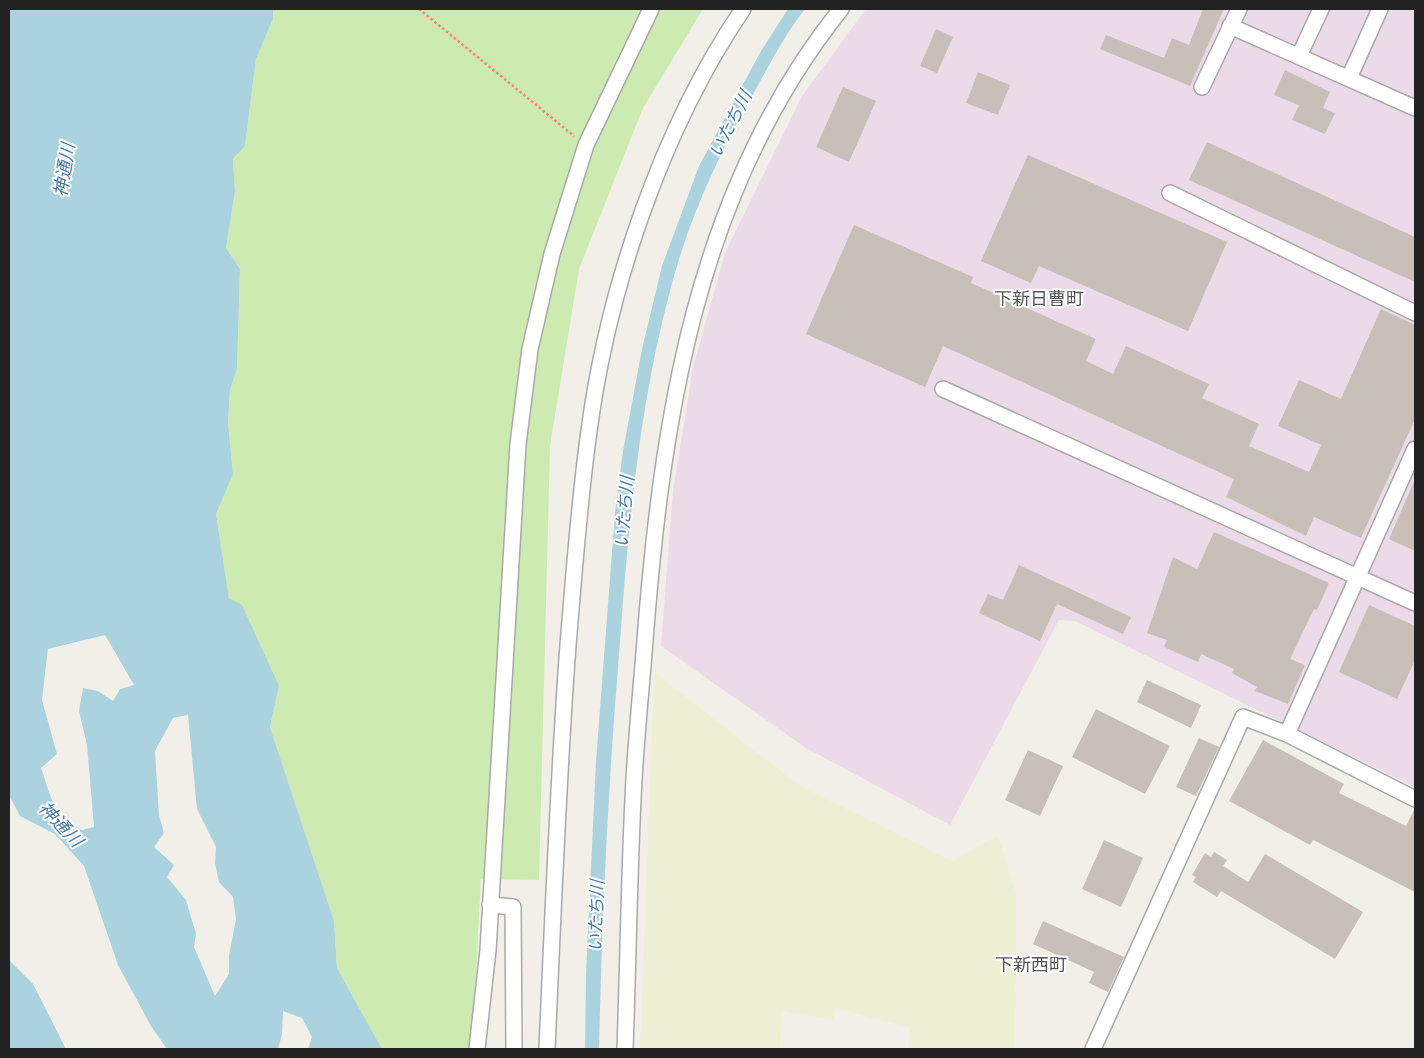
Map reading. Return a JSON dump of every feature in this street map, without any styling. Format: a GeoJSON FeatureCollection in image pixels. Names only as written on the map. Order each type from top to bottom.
{"type":"FeatureCollection","features":[{"type":"Feature","properties":{"kind":"street"},"geometry":{"type":"LineString","coordinates":[[477,1049],[490,906],[518,444],[528,358],[552,254],[586,145],[651,9]]}},
{"type":"Feature","properties":{"kind":"street"},"geometry":{"type":"LineString","coordinates":[[547,1049],[563,722],[573,581],[589,430],[602,353],[628,257],[663,158],[683,110],[744,9]]}},
{"type":"Feature","properties":{"kind":"street"},"geometry":{"type":"LineString","coordinates":[[625,1049],[633,796],[649,590],[662,469],[687,335],[707,262],[752,150],[778,100],[817,38],[841,9]]}},
{"type":"Feature","properties":{"kind":"street"},"geometry":{"type":"LineString","coordinates":[[1202,87],[1239,9]]}},
{"type":"Feature","properties":{"kind":"street"},"geometry":{"type":"LineString","coordinates":[[1299,56],[1321,9]]}},
{"type":"Feature","properties":{"kind":"street"},"geometry":{"type":"LineString","coordinates":[[1349,78],[1380,9]]}},
{"type":"Feature","properties":{"kind":"street"},"geometry":{"type":"LineString","coordinates":[[1230,26],[1415,106]]}},
{"type":"Feature","properties":{"kind":"street"},"geometry":{"type":"LineString","coordinates":[[1170,193],[1415,313]]}},
{"type":"Feature","properties":{"kind":"street"},"geometry":{"type":"LineString","coordinates":[[943,389],[1415,603]]}},
{"type":"Feature","properties":{"kind":"street"},"geometry":{"type":"LineString","coordinates":[[1286,734],[1415,448]]}},
{"type":"Feature","properties":{"kind":"street"},"geometry":{"type":"LineString","coordinates":[[1093,1049],[1243,717],[1286,734],[1415,799]]}},
{"type":"Feature","properties":{"kind":"street"},"geometry":{"type":"LineString","coordinates":[[490,906],[513,907],[514,1049]]}},
{"type":"Feature","properties":{"kind":"path"},"geometry":{"type":"LineString","coordinates":[[419,9],[586,145]]}},
{"type":"Feature","properties":{"kind":"shaded area"},"geometry":{"type":"Polygon","coordinates":[[[866,9],[1415,9],[1415,787],[1075,621],[1059,620],[950,825],[806,748],[661,646],[673,491],[693,367],[725,253],[802,96],[866,9]]]}},
{"type":"Feature","properties":{"kind":"green space"},"geometry":{"type":"Polygon","coordinates":[[[273,9],[703,9],[643,108],[579,269],[550,446],[539,880],[481,879],[472,1049],[382,1049],[337,968],[334,921],[270,727],[279,686],[229,598],[216,514],[233,473],[228,422],[230,390],[237,369],[240,269],[226,248],[235,191],[233,159],[245,146],[256,59],[273,19],[273,9]]]}},
{"type":"Feature","properties":{"kind":"green space"},"geometry":{"type":"Polygon","coordinates":[[[654,672],[800,786],[952,861],[998,835],[1016,894],[1015,1049],[908,1049],[910,1028],[835,1008],[833,1020],[782,1011],[780,1049],[640,1049],[654,672]]]}},
{"type":"Feature","properties":{"kind":"water","name":"神通川"},"geometry":{"type":"Polygon","coordinates":[[[9,9],[273,9],[273,19],[256,59],[245,146],[233,159],[235,191],[226,248],[240,269],[237,369],[230,390],[228,422],[233,474],[216,514],[229,598],[242,605],[279,686],[270,727],[334,921],[337,968],[382,1049],[308,1049],[312,1037],[302,1018],[283,1011],[282,1034],[278,1049],[167,1049],[151,1026],[118,965],[84,866],[55,834],[20,816],[9,795],[9,9]],[[105,635],[48,649],[42,700],[57,754],[41,768],[54,805],[64,819],[82,830],[94,827],[87,745],[79,711],[83,688],[98,691],[113,701],[120,689],[134,685],[105,635]],[[188,715],[173,718],[155,751],[159,815],[164,833],[154,847],[174,865],[167,877],[186,900],[196,934],[194,947],[215,996],[229,974],[229,955],[236,919],[233,897],[219,882],[215,863],[216,847],[197,809],[188,715]]]}},
{"type":"Feature","properties":{"kind":"water","name":"いたち川"},"geometry":{"type":"Polygon","coordinates":[[[788,9],[805,9],[780,47],[743,111],[706,186],[677,264],[650,381],[642,426],[626,563],[615,704],[606,852],[599,1049],[585,1049],[586,974],[596,761],[615,513],[623,451],[642,349],[662,266],[699,166],[761,51],[788,9]]]}},
{"type":"Feature","properties":{"kind":"water"},"geometry":{"type":"Polygon","coordinates":[[[9,960],[33,984],[66,1049],[9,1049],[9,960]]]}},
{"type":"Feature","properties":{"kind":"building"},"geometry":{"type":"Polygon","coordinates":[[[1203,9],[1224,9],[1190,86],[1100,49],[1106,35],[1164,58],[1172,38],[1189,45],[1203,9]]]}},
{"type":"Feature","properties":{"kind":"building"},"geometry":{"type":"Polygon","coordinates":[[[936,29],[953,37],[937,73],[920,66],[936,29]]]}},
{"type":"Feature","properties":{"kind":"building"},"geometry":{"type":"Polygon","coordinates":[[[1285,70],[1330,92],[1323,108],[1335,113],[1325,134],[1292,120],[1299,105],[1274,95],[1285,70]]]}},
{"type":"Feature","properties":{"kind":"building"},"geometry":{"type":"Polygon","coordinates":[[[978,72],[1010,85],[998,115],[966,103],[978,72]]]}},
{"type":"Feature","properties":{"kind":"building"},"geometry":{"type":"Polygon","coordinates":[[[843,87],[876,101],[849,162],[816,147],[843,87]]]}},
{"type":"Feature","properties":{"kind":"building"},"geometry":{"type":"Polygon","coordinates":[[[1207,142],[1415,237],[1415,282],[1189,180],[1207,142]]]}},
{"type":"Feature","properties":{"kind":"building"},"geometry":{"type":"Polygon","coordinates":[[[1028,155],[1227,242],[1188,331],[1039,266],[1031,283],[981,261],[1028,155]]]}},
{"type":"Feature","properties":{"kind":"building"},"geometry":{"type":"Polygon","coordinates":[[[854,225],[973,277],[971,283],[1096,339],[1086,361],[1113,374],[1126,346],[1209,384],[1202,398],[1259,424],[1249,446],[1309,472],[1321,445],[1278,426],[1299,380],[1341,399],[1381,309],[1415,325],[1415,419],[1361,538],[1314,517],[1306,536],[1226,497],[1234,479],[943,346],[925,387],[806,334],[854,225]]]}},
{"type":"Feature","properties":{"kind":"building"},"geometry":{"type":"Polygon","coordinates":[[[1415,479],[1415,551],[1389,539],[1415,479]]]}},
{"type":"Feature","properties":{"kind":"building"},"geometry":{"type":"Polygon","coordinates":[[[1214,532],[1329,583],[1317,610],[1314,609],[1290,659],[1305,665],[1288,704],[1255,691],[1257,687],[1232,673],[1234,669],[1201,654],[1198,662],[1164,647],[1167,640],[1147,633],[1173,557],[1197,569],[1214,532]]]}},
{"type":"Feature","properties":{"kind":"building"},"geometry":{"type":"Polygon","coordinates":[[[1019,565],[1131,617],[1123,634],[1057,604],[1040,641],[979,613],[988,594],[1003,600],[1019,565]]]}},
{"type":"Feature","properties":{"kind":"building"},"geometry":{"type":"Polygon","coordinates":[[[1369,605],[1415,626],[1415,660],[1397,699],[1339,672],[1369,605]]]}},
{"type":"Feature","properties":{"kind":"building"},"geometry":{"type":"Polygon","coordinates":[[[1147,680],[1201,705],[1191,728],[1137,702],[1147,680]]]}},
{"type":"Feature","properties":{"kind":"building"},"geometry":{"type":"Polygon","coordinates":[[[1096,709],[1170,746],[1145,794],[1072,757],[1096,709]]]}},
{"type":"Feature","properties":{"kind":"building"},"geometry":{"type":"Polygon","coordinates":[[[1199,738],[1219,747],[1196,796],[1176,787],[1199,738]]]}},
{"type":"Feature","properties":{"kind":"building"},"geometry":{"type":"Polygon","coordinates":[[[1263,740],[1344,784],[1339,793],[1406,826],[1415,808],[1415,892],[1313,840],[1310,845],[1229,801],[1263,740]]]}},
{"type":"Feature","properties":{"kind":"building"},"geometry":{"type":"Polygon","coordinates":[[[1028,750],[1063,766],[1040,816],[1005,800],[1028,750]]]}},
{"type":"Feature","properties":{"kind":"building"},"geometry":{"type":"Polygon","coordinates":[[[1104,840],[1143,858],[1121,907],[1082,889],[1104,840]]]}},
{"type":"Feature","properties":{"kind":"building"},"geometry":{"type":"Polygon","coordinates":[[[1214,852],[1227,860],[1223,866],[1248,882],[1265,854],[1363,912],[1335,959],[1221,891],[1217,897],[1193,882],[1196,877],[1192,875],[1205,853],[1211,857],[1214,852]]]}},
{"type":"Feature","properties":{"kind":"building"},"geometry":{"type":"Polygon","coordinates":[[[1043,921],[1124,957],[1108,992],[1089,983],[1094,972],[1033,944],[1043,921]]]}},
{"type":"Feature","properties":{"kind":"district","name":"下新日曹町"},"geometry":{"type":"Point","coordinates":[1039,298]}},
{"type":"Feature","properties":{"kind":"district","name":"下新西町"},"geometry":{"type":"Point","coordinates":[1031,964]}}]}
